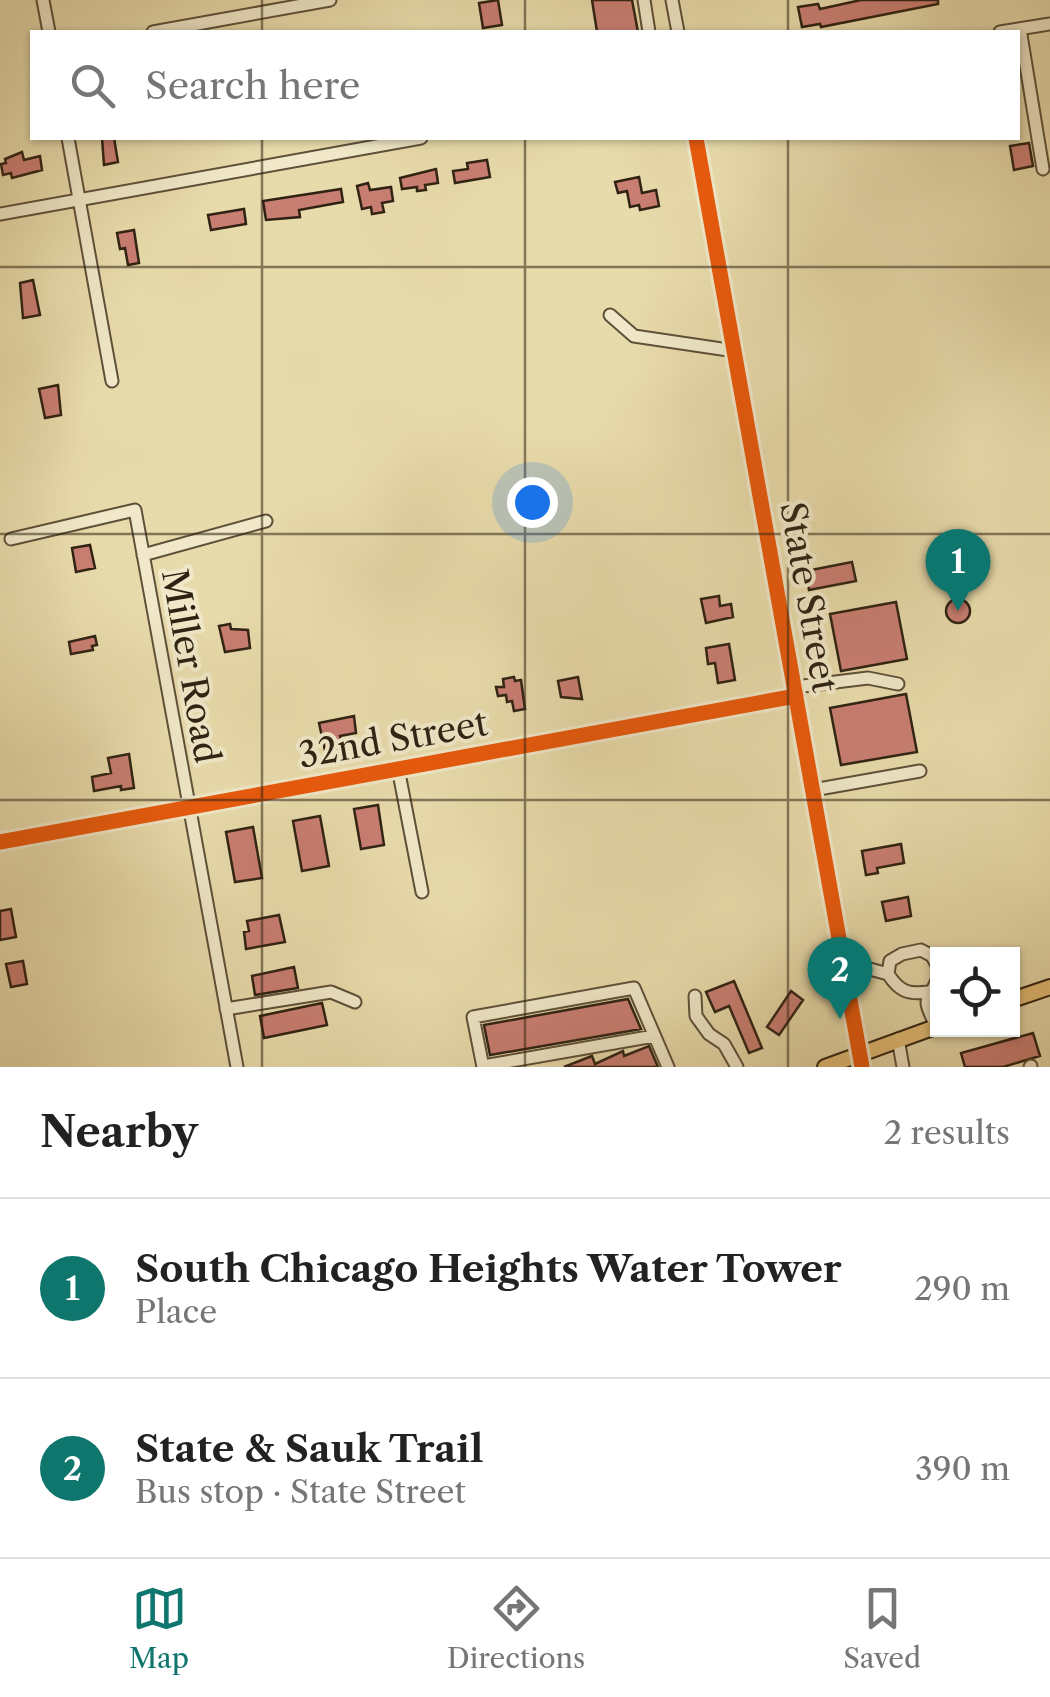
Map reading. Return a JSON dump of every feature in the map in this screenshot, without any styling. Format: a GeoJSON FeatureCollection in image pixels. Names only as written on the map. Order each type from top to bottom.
{"type":"FeatureCollection","features":[{"type":"Feature","properties":{"kind":"main road"},"geometry":{"type":"LineString","coordinates":[[1020,997],[1050,987]]}},
{"type":"Feature","properties":{"kind":"main road"},"geometry":{"type":"LineString","coordinates":[[825,1067],[861,1060],[930,1029]]}},
{"type":"Feature","properties":{"kind":"street"},"geometry":{"type":"LineString","coordinates":[[43,0],[49,30]]}},
{"type":"Feature","properties":{"kind":"street"},"geometry":{"type":"LineString","coordinates":[[164,30],[330,0]]}},
{"type":"Feature","properties":{"kind":"street"},"geometry":{"type":"LineString","coordinates":[[644,0],[649,30]]}},
{"type":"Feature","properties":{"kind":"street"},"geometry":{"type":"LineString","coordinates":[[672,0],[678,30]]}},
{"type":"Feature","properties":{"kind":"street"},"geometry":{"type":"LineString","coordinates":[[1013,30],[1050,24]]}},
{"type":"Feature","properties":{"kind":"street"},"geometry":{"type":"LineString","coordinates":[[1020,29],[1044,168]]}},
{"type":"Feature","properties":{"kind":"street"},"geometry":{"type":"LineString","coordinates":[[68,140],[112,381]]}},
{"type":"Feature","properties":{"kind":"street"},"geometry":{"type":"LineString","coordinates":[[0,214],[410,140]]}},
{"type":"Feature","properties":{"kind":"street","name":"State Street"},"geometry":{"type":"LineString","coordinates":[[696,140],[861,1060]]}},
{"type":"Feature","properties":{"kind":"street"},"geometry":{"type":"LineString","coordinates":[[610,315],[634,336],[734,352]]}},
{"type":"Feature","properties":{"kind":"street","name":"Miller Road"},"geometry":{"type":"LineString","coordinates":[[12,539],[135,510],[237,1067]]}},
{"type":"Feature","properties":{"kind":"street"},"geometry":{"type":"LineString","coordinates":[[144,555],[266,520]]}},
{"type":"Feature","properties":{"kind":"street","name":"32nd Street"},"geometry":{"type":"LineString","coordinates":[[0,842],[868,678],[898,684]]}},
{"type":"Feature","properties":{"kind":"street"},"geometry":{"type":"LineString","coordinates":[[398,768],[422,892]]}},
{"type":"Feature","properties":{"kind":"street"},"geometry":{"type":"LineString","coordinates":[[813,790],[920,772]]}},
{"type":"Feature","properties":{"kind":"street"},"geometry":{"type":"LineString","coordinates":[[928,992],[912,995],[897,988],[888,974],[890,961],[902,954],[920,950],[930,955]]}},
{"type":"Feature","properties":{"kind":"street"},"geometry":{"type":"LineString","coordinates":[[846,972],[866,968],[888,974]]}},
{"type":"Feature","properties":{"kind":"street"},"geometry":{"type":"LineString","coordinates":[[654,1036],[513,1064],[483,1066],[473,1017],[634,988],[668,1067]]}},
{"type":"Feature","properties":{"kind":"street"},"geometry":{"type":"LineString","coordinates":[[930,989],[925,1004],[930,1013]]}},
{"type":"Feature","properties":{"kind":"street"},"geometry":{"type":"LineString","coordinates":[[226,1009],[331,992],[354,1002]]}},
{"type":"Feature","properties":{"kind":"street"},"geometry":{"type":"LineString","coordinates":[[695,996],[696,1016],[708,1034],[724,1044],[737,1067]]}},
{"type":"Feature","properties":{"kind":"street"},"geometry":{"type":"LineString","coordinates":[[898,1040],[903,1067]]}},
{"type":"Feature","properties":{"kind":"building"},"geometry":{"type":"Polygon","coordinates":[[[498,0],[502,25],[483,28],[479,3],[498,0]]]}},
{"type":"Feature","properties":{"kind":"building"},"geometry":{"type":"Polygon","coordinates":[[[592,0],[632,0],[638,30],[597,30],[592,0]]]}},
{"type":"Feature","properties":{"kind":"building"},"geometry":{"type":"Polygon","coordinates":[[[861,0],[938,0],[938,4],[821,27],[802,27],[798,7],[818,4],[820,9],[861,0]]]}},
{"type":"Feature","properties":{"kind":"building"},"geometry":{"type":"Polygon","coordinates":[[[102,140],[114,140],[118,162],[104,165],[102,140]]]}},
{"type":"Feature","properties":{"kind":"building"},"geometry":{"type":"Polygon","coordinates":[[[1029,143],[1033,166],[1014,170],[1010,146],[1029,143]]]}},
{"type":"Feature","properties":{"kind":"building"},"geometry":{"type":"Polygon","coordinates":[[[22,152],[24,160],[40,156],[42,170],[12,178],[11,173],[3,175],[1,164],[6,163],[5,159],[22,152]]]}},
{"type":"Feature","properties":{"kind":"building"},"geometry":{"type":"Polygon","coordinates":[[[487,160],[490,177],[455,183],[453,171],[468,169],[467,163],[487,160]]]}},
{"type":"Feature","properties":{"kind":"building"},"geometry":{"type":"Polygon","coordinates":[[[436,169],[438,183],[425,185],[426,190],[402,189],[400,178],[436,169]]]}},
{"type":"Feature","properties":{"kind":"building"},"geometry":{"type":"Polygon","coordinates":[[[639,177],[642,193],[656,190],[659,206],[640,210],[639,205],[630,207],[627,191],[618,193],[615,182],[639,177]]]}},
{"type":"Feature","properties":{"kind":"building"},"geometry":{"type":"Polygon","coordinates":[[[368,183],[370,190],[391,187],[393,201],[382,203],[384,212],[372,214],[371,207],[362,209],[357,186],[368,183]]]}},
{"type":"Feature","properties":{"kind":"building"},"geometry":{"type":"Polygon","coordinates":[[[341,189],[343,202],[299,210],[300,217],[266,220],[263,201],[341,189]]]}},
{"type":"Feature","properties":{"kind":"building"},"geometry":{"type":"Polygon","coordinates":[[[244,209],[246,224],[211,230],[208,215],[244,209]]]}},
{"type":"Feature","properties":{"kind":"building"},"geometry":{"type":"Polygon","coordinates":[[[134,230],[139,263],[128,265],[117,233],[134,230]]]}},
{"type":"Feature","properties":{"kind":"building"},"geometry":{"type":"Polygon","coordinates":[[[33,280],[40,315],[23,318],[20,283],[33,280]]]}},
{"type":"Feature","properties":{"kind":"building"},"geometry":{"type":"Polygon","coordinates":[[[58,385],[61,415],[45,418],[39,389],[58,385]]]}},
{"type":"Feature","properties":{"kind":"building"},"geometry":{"type":"Polygon","coordinates":[[[90,545],[95,568],[76,572],[72,548],[90,545]]]}},
{"type":"Feature","properties":{"kind":"building"},"geometry":{"type":"Polygon","coordinates":[[[852,562],[856,581],[809,590],[806,571],[852,562]]]}},
{"type":"Feature","properties":{"kind":"building"},"geometry":{"type":"Polygon","coordinates":[[[719,596],[720,606],[731,604],[733,617],[706,623],[701,599],[719,596]]]}},
{"type":"Feature","properties":{"kind":"building"},"geometry":{"type":"Polygon","coordinates":[[[958,599],[970,611],[958,623],[946,611],[958,599]]]}},
{"type":"Feature","properties":{"kind":"building"},"geometry":{"type":"Polygon","coordinates":[[[896,602],[907,659],[841,671],[830,614],[896,602]]]}},
{"type":"Feature","properties":{"kind":"building"},"geometry":{"type":"Polygon","coordinates":[[[230,624],[231,629],[248,630],[250,648],[225,652],[219,626],[230,624]]]}},
{"type":"Feature","properties":{"kind":"building"},"geometry":{"type":"Polygon","coordinates":[[[95,636],[97,645],[92,646],[93,650],[71,654],[69,642],[95,636]]]}},
{"type":"Feature","properties":{"kind":"building"},"geometry":{"type":"Polygon","coordinates":[[[729,644],[735,680],[718,683],[715,663],[708,664],[706,648],[729,644]]]}},
{"type":"Feature","properties":{"kind":"building"},"geometry":{"type":"Polygon","coordinates":[[[514,677],[515,681],[521,680],[525,709],[514,711],[512,701],[507,702],[506,695],[498,696],[496,687],[504,687],[503,679],[514,677]]]}},
{"type":"Feature","properties":{"kind":"building"},"geometry":{"type":"Polygon","coordinates":[[[578,677],[582,699],[561,697],[558,681],[578,677]]]}},
{"type":"Feature","properties":{"kind":"building"},"geometry":{"type":"Polygon","coordinates":[[[906,694],[917,752],[841,765],[830,708],[906,694]]]}},
{"type":"Feature","properties":{"kind":"building"},"geometry":{"type":"Polygon","coordinates":[[[354,716],[356,733],[340,736],[343,752],[326,755],[319,723],[354,716]]]}},
{"type":"Feature","properties":{"kind":"building"},"geometry":{"type":"Polygon","coordinates":[[[129,754],[134,788],[94,791],[92,777],[111,773],[108,758],[129,754]]]}},
{"type":"Feature","properties":{"kind":"building"},"geometry":{"type":"Polygon","coordinates":[[[378,805],[384,845],[361,849],[354,809],[378,805]]]}},
{"type":"Feature","properties":{"kind":"building"},"geometry":{"type":"Polygon","coordinates":[[[320,816],[329,866],[302,871],[293,821],[320,816]]]}},
{"type":"Feature","properties":{"kind":"building"},"geometry":{"type":"Polygon","coordinates":[[[253,827],[262,878],[235,882],[226,832],[253,827]]]}},
{"type":"Feature","properties":{"kind":"building"},"geometry":{"type":"Polygon","coordinates":[[[901,844],[904,863],[877,868],[878,873],[866,875],[862,851],[901,844]]]}},
{"type":"Feature","properties":{"kind":"building"},"geometry":{"type":"Polygon","coordinates":[[[908,897],[911,916],[886,921],[882,902],[908,897]]]}},
{"type":"Feature","properties":{"kind":"building"},"geometry":{"type":"Polygon","coordinates":[[[11,909],[16,937],[0,940],[0,911],[11,909]]]}},
{"type":"Feature","properties":{"kind":"building"},"geometry":{"type":"Polygon","coordinates":[[[279,915],[285,942],[246,949],[247,921],[279,915]]]}},
{"type":"Feature","properties":{"kind":"building"},"geometry":{"type":"Polygon","coordinates":[[[23,961],[27,984],[11,987],[6,964],[23,961]]]}},
{"type":"Feature","properties":{"kind":"building"},"geometry":{"type":"Polygon","coordinates":[[[294,967],[298,988],[255,995],[252,976],[294,967]]]}},
{"type":"Feature","properties":{"kind":"building"},"geometry":{"type":"Polygon","coordinates":[[[734,981],[762,1048],[749,1053],[729,1006],[715,1012],[706,992],[734,981]]]}},
{"type":"Feature","properties":{"kind":"building"},"geometry":{"type":"Polygon","coordinates":[[[791,991],[803,1000],[779,1035],[767,1027],[791,991]]]}},
{"type":"Feature","properties":{"kind":"building"},"geometry":{"type":"Polygon","coordinates":[[[628,999],[641,1029],[490,1055],[484,1025],[628,999]]]}},
{"type":"Feature","properties":{"kind":"building"},"geometry":{"type":"Polygon","coordinates":[[[322,1003],[327,1025],[264,1038],[260,1016],[322,1003]]]}},
{"type":"Feature","properties":{"kind":"building"},"geometry":{"type":"Polygon","coordinates":[[[1033,1033],[1040,1056],[1003,1067],[965,1067],[961,1053],[1033,1033]]]}},
{"type":"Feature","properties":{"kind":"building"},"geometry":{"type":"Polygon","coordinates":[[[649,1046],[658,1067],[564,1067],[592,1056],[595,1064],[623,1051],[624,1056],[649,1046]]]}},
{"type":"Feature","properties":{"kind":"cycle path"},"geometry":{"type":"LineString","coordinates":[[696,140],[862,1067]]}},
{"type":"Feature","properties":{"kind":"cycle path"},"geometry":{"type":"LineString","coordinates":[[0,842],[796,696]]}},
{"type":"Feature","properties":{"kind":"place","name":"South Chicago Heights Water Tower"},"geometry":{"type":"Point","coordinates":[958,611]}},
{"type":"Feature","properties":{"kind":"place","name":"State & Sauk Trail"},"geometry":{"type":"Point","coordinates":[840,1019]}}]}
